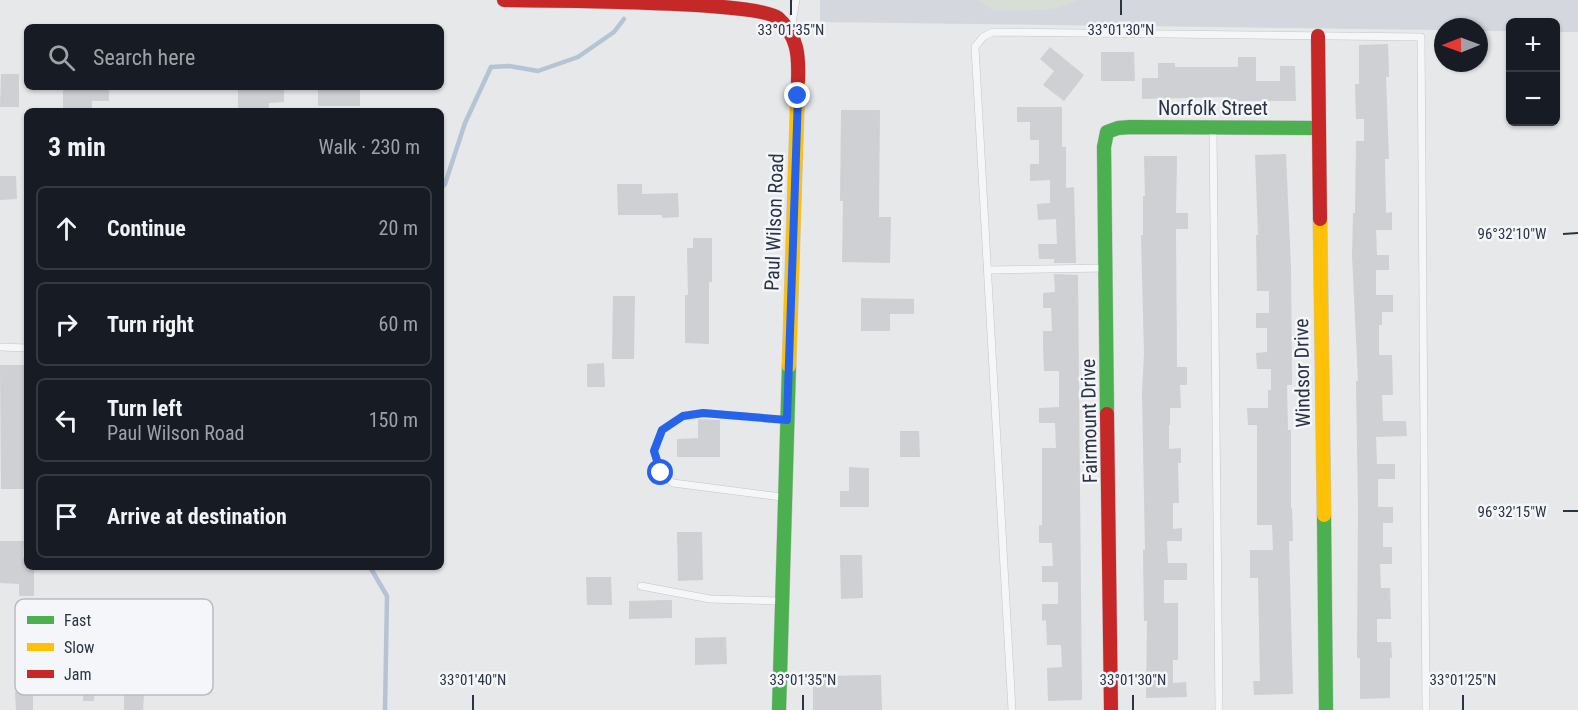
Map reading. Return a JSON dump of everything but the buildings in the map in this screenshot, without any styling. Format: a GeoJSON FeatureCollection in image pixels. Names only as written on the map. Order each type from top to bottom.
{"type":"FeatureCollection","features":[{"type":"Feature","properties":{"kind":"street"},"geometry":{"type":"LineString","coordinates":[[504,0],[707,4],[742,7],[777,17],[790,31]]}},
{"type":"Feature","properties":{"kind":"street","name":"Paul Wilson Road"},"geometry":{"type":"LineString","coordinates":[[779,710],[799,66],[795,38],[790,31]]}},
{"type":"Feature","properties":{"kind":"street","name":"Windsor Drive"},"geometry":{"type":"LineString","coordinates":[[1318,36],[1326,710]]}},
{"type":"Feature","properties":{"kind":"street","name":"Norfolk Street"},"geometry":{"type":"LineString","coordinates":[[1107,132],[1131,127],[1318,128]]}},
{"type":"Feature","properties":{"kind":"street","name":"Fairmount Drive"},"geometry":{"type":"LineString","coordinates":[[1107,132],[1104,147],[1111,710]]}},
{"type":"Feature","properties":{"kind":"lane"},"geometry":{"type":"LineString","coordinates":[[790,31],[796,0]]}},
{"type":"Feature","properties":{"kind":"lane"},"geometry":{"type":"LineString","coordinates":[[1012,710],[975,47],[983,37],[993,32],[1421,37],[1426,710]]}},
{"type":"Feature","properties":{"kind":"lane"},"geometry":{"type":"LineString","coordinates":[[1213,127],[1219,710]]}},
{"type":"Feature","properties":{"kind":"lane"},"geometry":{"type":"LineString","coordinates":[[988,270],[1107,268]]}},
{"type":"Feature","properties":{"kind":"lane"},"geometry":{"type":"LineString","coordinates":[[0,347],[24,348]]}},
{"type":"Feature","properties":{"kind":"lane"},"geometry":{"type":"LineString","coordinates":[[784,498],[673,483],[661,473],[654,451],[662,430],[683,416],[703,413],[787,420]]}},
{"type":"Feature","properties":{"kind":"lane"},"geometry":{"type":"LineString","coordinates":[[641,586],[710,599],[781,601]]}},
{"type":"Feature","properties":{"kind":"shaded area"},"geometry":{"type":"Polygon","coordinates":[[[820,0],[1578,0],[1578,32],[1560,32],[1560,18],[1506,18],[1506,31],[1488,31],[1488,18],[1434,18],[1434,30],[820,22],[820,0]]]}},
{"type":"Feature","properties":{"kind":"shaded area"},"geometry":{"type":"Polygon","coordinates":[[[977,0],[1079,0],[1051,10],[994,11],[977,0]]]}},
{"type":"Feature","properties":{"kind":"waterway"},"geometry":{"type":"LineString","coordinates":[[444,185],[465,123],[491,67],[509,66],[538,71],[578,57],[614,32],[624,19]]}},
{"type":"Feature","properties":{"kind":"waterway"},"geometry":{"type":"LineString","coordinates":[[372,570],[387,596],[385,710]]}},
{"type":"Feature","properties":{"kind":"traffic: fast"},"geometry":{"type":"LineString","coordinates":[[1107,414],[1104,147],[1107,132],[1131,127],[1318,128]]}},
{"type":"Feature","properties":{"kind":"traffic: fast"},"geometry":{"type":"LineString","coordinates":[[779,710],[789,366]]}},
{"type":"Feature","properties":{"kind":"traffic: fast"},"geometry":{"type":"LineString","coordinates":[[1324,515],[1326,710]]}},
{"type":"Feature","properties":{"kind":"traffic: slow"},"geometry":{"type":"LineString","coordinates":[[789,366],[798,81]]}},
{"type":"Feature","properties":{"kind":"traffic: slow"},"geometry":{"type":"LineString","coordinates":[[1320,219],[1324,515]]}},
{"type":"Feature","properties":{"kind":"traffic: jam"},"geometry":{"type":"LineString","coordinates":[[504,0],[693,5],[761,12],[778,18],[790,32],[796,47],[798,81]]}},
{"type":"Feature","properties":{"kind":"traffic: jam"},"geometry":{"type":"LineString","coordinates":[[1318,36],[1320,219]]}},
{"type":"Feature","properties":{"kind":"traffic: jam"},"geometry":{"type":"LineString","coordinates":[[1107,414],[1111,710]]}},
{"type":"Feature","properties":{"kind":"route"},"geometry":{"type":"LineString","coordinates":[[661,473],[654,451],[662,430],[683,416],[703,413],[787,420],[798,96]]}}]}
